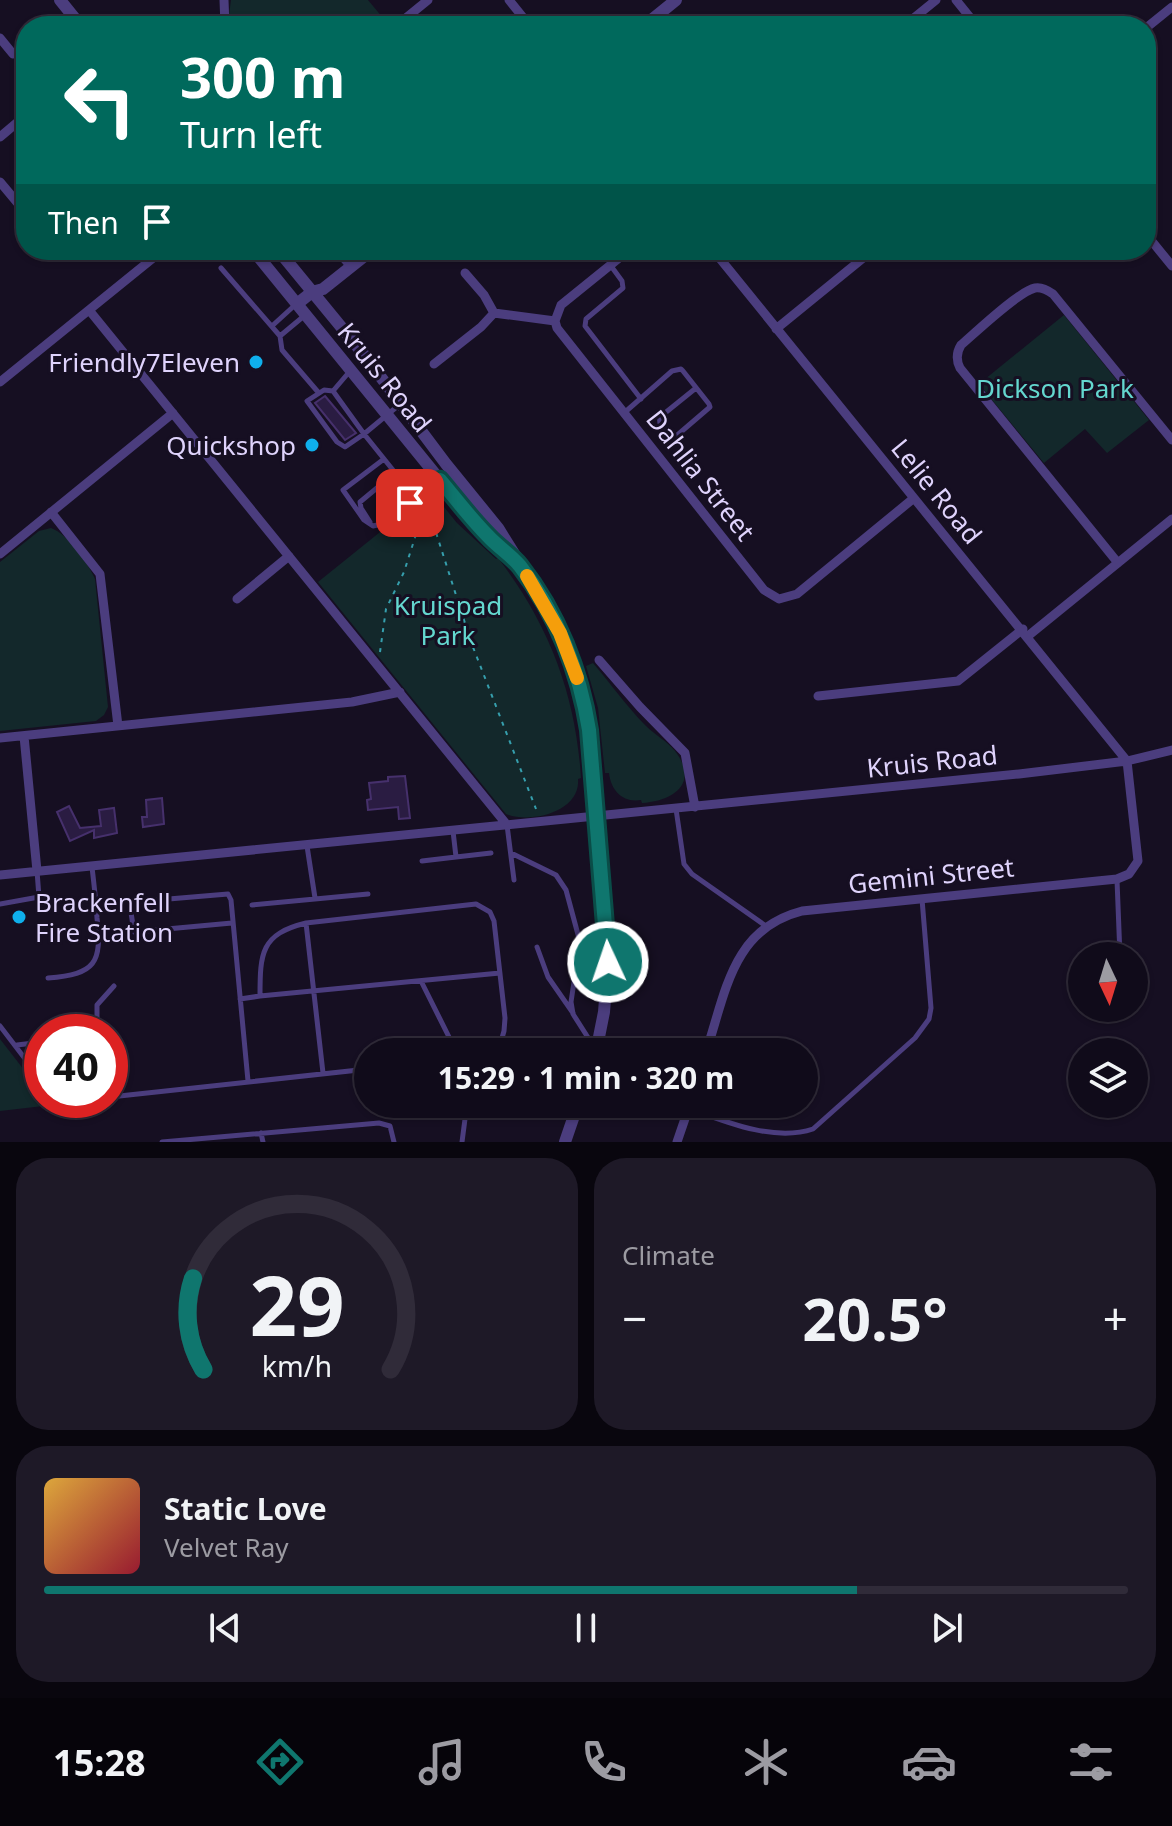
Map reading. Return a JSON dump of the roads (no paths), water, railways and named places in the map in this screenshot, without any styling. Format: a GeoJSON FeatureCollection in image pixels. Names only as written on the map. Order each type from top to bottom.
{"type":"FeatureCollection","features":[{"type":"Feature","properties":{"kind":"street"},"geometry":{"type":"LineString","coordinates":[[60,0],[73,16]]}},
{"type":"Feature","properties":{"kind":"street"},"geometry":{"type":"LineString","coordinates":[[408,16],[428,0]]}},
{"type":"Feature","properties":{"kind":"street"},"geometry":{"type":"LineString","coordinates":[[509,0],[522,16]]}},
{"type":"Feature","properties":{"kind":"street"},"geometry":{"type":"LineString","coordinates":[[656,16],[676,0]]}},
{"type":"Feature","properties":{"kind":"street"},"geometry":{"type":"LineString","coordinates":[[916,16],[936,0]]}},
{"type":"Feature","properties":{"kind":"street"},"geometry":{"type":"LineString","coordinates":[[956,0],[969,16]]}},
{"type":"Feature","properties":{"kind":"street"},"geometry":{"type":"LineString","coordinates":[[1156,20],[1172,7]]}},
{"type":"Feature","properties":{"kind":"street"},"geometry":{"type":"LineString","coordinates":[[0,38],[13,54]]}},
{"type":"Feature","properties":{"kind":"street"},"geometry":{"type":"LineString","coordinates":[[0,137],[16,123]]}},
{"type":"Feature","properties":{"kind":"street"},"geometry":{"type":"LineString","coordinates":[[0,182],[16,201]]}},
{"type":"Feature","properties":{"kind":"street"},"geometry":{"type":"LineString","coordinates":[[1156,246],[1172,266]]}},
{"type":"Feature","properties":{"kind":"street"},"geometry":{"type":"LineString","coordinates":[[0,382],[151,260]]}},
{"type":"Feature","properties":{"kind":"street","name":"Kruis Road"},"geometry":{"type":"LineString","coordinates":[[261,260],[440,480],[489,537],[519,564]]}},
{"type":"Feature","properties":{"kind":"street","name":"Kruis Road"},"geometry":{"type":"LineString","coordinates":[[287,260],[319,294],[446,464],[498,528],[560,633],[575,672],[589,730],[608,962],[599,1038]]}},
{"type":"Feature","properties":{"kind":"street"},"geometry":{"type":"LineString","coordinates":[[297,304],[319,294],[360,260]]}},
{"type":"Feature","properties":{"kind":"street"},"geometry":{"type":"LineString","coordinates":[[494,313],[555,321],[561,305],[617,260]]}},
{"type":"Feature","properties":{"kind":"street","name":"Lelie Road"},"geometry":{"type":"LineString","coordinates":[[721,260],[1026,632],[1127,761]]}},
{"type":"Feature","properties":{"kind":"street"},"geometry":{"type":"LineString","coordinates":[[776,329],[861,260]]}},
{"type":"Feature","properties":{"kind":"street"},"geometry":{"type":"LineString","coordinates":[[465,273],[484,295],[494,313]]}},
{"type":"Feature","properties":{"kind":"street"},"geometry":{"type":"LineString","coordinates":[[1118,563],[960,368],[958,351],[961,345],[1024,293],[1039,287],[1045,289],[1053,294],[1172,440]]}},
{"type":"Feature","properties":{"kind":"street"},"geometry":{"type":"LineString","coordinates":[[306,314],[319,294]]}},
{"type":"Feature","properties":{"kind":"street"},"geometry":{"type":"LineString","coordinates":[[89,310],[507,825]]}},
{"type":"Feature","properties":{"kind":"street"},"geometry":{"type":"LineString","coordinates":[[434,364],[494,313]]}},
{"type":"Feature","properties":{"kind":"street","name":"Dahlia Street"},"geometry":{"type":"LineString","coordinates":[[555,321],[561,335],[764,590],[779,599],[797,594],[914,498]]}},
{"type":"Feature","properties":{"kind":"street"},"geometry":{"type":"LineString","coordinates":[[0,554],[173,413]]}},
{"type":"Feature","properties":{"kind":"street"},"geometry":{"type":"LineString","coordinates":[[51,512],[100,574],[118,726]]}},
{"type":"Feature","properties":{"kind":"street"},"geometry":{"type":"LineString","coordinates":[[818,696],[958,681],[1118,563],[1172,519]]}},
{"type":"Feature","properties":{"kind":"street"},"geometry":{"type":"LineString","coordinates":[[237,599],[289,556]]}},
{"type":"Feature","properties":{"kind":"street"},"geometry":{"type":"LineString","coordinates":[[599,660],[685,753],[695,807]]}},
{"type":"Feature","properties":{"kind":"street"},"geometry":{"type":"LineString","coordinates":[[0,738],[352,702],[400,692]]}},
{"type":"Feature","properties":{"kind":"street"},"geometry":{"type":"LineString","coordinates":[[24,736],[37,871]]}},
{"type":"Feature","properties":{"kind":"street","name":"Kruis Road"},"geometry":{"type":"LineString","coordinates":[[597,816],[1127,761],[1172,750]]}},
{"type":"Feature","properties":{"kind":"street"},"geometry":{"type":"LineString","coordinates":[[1117,879],[1129,874],[1138,861],[1127,761]]}},
{"type":"Feature","properties":{"kind":"street"},"geometry":{"type":"LineString","coordinates":[[0,875],[597,816]]}},
{"type":"Feature","properties":{"kind":"street","name":"Gemini Street"},"geometry":{"type":"LineString","coordinates":[[711,1038],[734,967],[747,943],[766,926],[784,916],[802,911],[1117,879]]}},
{"type":"Feature","properties":{"kind":"street"},"geometry":{"type":"LineString","coordinates":[[565,1142],[573,1118]]}},
{"type":"Feature","properties":{"kind":"street"},"geometry":{"type":"LineString","coordinates":[[677,1142],[685,1118]]}},
{"type":"Feature","properties":{"kind":"lane"},"geometry":{"type":"LineString","coordinates":[[343,260],[350,268]]}},
{"type":"Feature","properties":{"kind":"lane"},"geometry":{"type":"LineString","coordinates":[[611,265],[623,288],[586,319],[585,326],[641,399]]}},
{"type":"Feature","properties":{"kind":"lane"},"geometry":{"type":"LineString","coordinates":[[221,268],[280,336],[282,350],[318,392]]}},
{"type":"Feature","properties":{"kind":"lane"},"geometry":{"type":"LineString","coordinates":[[272,326],[297,304]]}},
{"type":"Feature","properties":{"kind":"lane"},"geometry":{"type":"LineString","coordinates":[[280,336],[306,314]]}},
{"type":"Feature","properties":{"kind":"lane"},"geometry":{"type":"LineString","coordinates":[[624,413],[677,369],[683,371],[709,404],[709,409],[678,435],[670,436],[660,423],[660,417],[696,388]]}},
{"type":"Feature","properties":{"kind":"lane"},"geometry":{"type":"LineString","coordinates":[[333,391],[350,370]]}},
{"type":"Feature","properties":{"kind":"lane"},"geometry":{"type":"LineString","coordinates":[[401,403],[364,434],[347,447],[340,446],[308,403],[318,392],[333,391],[364,434],[413,495]]}},
{"type":"Feature","properties":{"kind":"lane"},"geometry":{"type":"LineString","coordinates":[[384,459],[343,489],[344,495],[364,520],[373,526],[386,523],[410,503],[421,487],[440,480]]}},
{"type":"Feature","properties":{"kind":"lane"},"geometry":{"type":"LineString","coordinates":[[407,486],[418,482],[430,466]]}},
{"type":"Feature","properties":{"kind":"lane"},"geometry":{"type":"LineString","coordinates":[[373,526],[360,502],[395,473]]}},
{"type":"Feature","properties":{"kind":"lane"},"geometry":{"type":"LineString","coordinates":[[676,809],[684,864],[692,874],[766,926]]}},
{"type":"Feature","properties":{"kind":"lane"},"geometry":{"type":"LineString","coordinates":[[507,825],[514,880]]}},
{"type":"Feature","properties":{"kind":"lane"},"geometry":{"type":"LineString","coordinates":[[452,830],[456,857]]}},
{"type":"Feature","properties":{"kind":"lane"},"geometry":{"type":"LineString","coordinates":[[307,845],[315,898]]}},
{"type":"Feature","properties":{"kind":"lane"},"geometry":{"type":"LineString","coordinates":[[422,861],[491,853]]}},
{"type":"Feature","properties":{"kind":"lane"},"geometry":{"type":"LineString","coordinates":[[511,853],[550,871],[566,890],[580,942],[571,1002],[573,1014]]}},
{"type":"Feature","properties":{"kind":"lane"},"geometry":{"type":"LineString","coordinates":[[48,978],[79,973],[97,957],[100,943],[92,866]]}},
{"type":"Feature","properties":{"kind":"lane"},"geometry":{"type":"LineString","coordinates":[[0,904],[39,897],[37,871]]}},
{"type":"Feature","properties":{"kind":"lane"},"geometry":{"type":"LineString","coordinates":[[1117,879],[1119,942]]}},
{"type":"Feature","properties":{"kind":"lane"},"geometry":{"type":"LineString","coordinates":[[232,923],[134,932],[130,906],[133,902],[225,893],[231,900],[248,1081]]}},
{"type":"Feature","properties":{"kind":"lane"},"geometry":{"type":"LineString","coordinates":[[252,905],[368,894]]}},
{"type":"Feature","properties":{"kind":"lane"},"geometry":{"type":"LineString","coordinates":[[720,1118],[771,1138],[794,1138],[813,1129],[915,1038],[929,1019],[931,1008],[922,898]]}},
{"type":"Feature","properties":{"kind":"lane"},"geometry":{"type":"LineString","coordinates":[[260,996],[265,947],[271,937],[285,928],[476,904],[490,912],[494,921],[505,1018],[502,1038]]}},
{"type":"Feature","properties":{"kind":"lane"},"geometry":{"type":"LineString","coordinates":[[306,923],[323,1074]]}},
{"type":"Feature","properties":{"kind":"lane"},"geometry":{"type":"LineString","coordinates":[[537,947],[548,977],[590,1038]]}},
{"type":"Feature","properties":{"kind":"lane"},"geometry":{"type":"LineString","coordinates":[[240,999],[500,973]]}},
{"type":"Feature","properties":{"kind":"lane"},"geometry":{"type":"LineString","coordinates":[[421,981],[449,1038]]}},
{"type":"Feature","properties":{"kind":"lane"},"geometry":{"type":"LineString","coordinates":[[97,1014],[97,1005],[114,986]]}},
{"type":"Feature","properties":{"kind":"lane"},"geometry":{"type":"LineString","coordinates":[[0,1026],[24,1054]]}},
{"type":"Feature","properties":{"kind":"lane"},"geometry":{"type":"LineString","coordinates":[[16,1045],[24,1044]]}},
{"type":"Feature","properties":{"kind":"lane"},"geometry":{"type":"LineString","coordinates":[[128,1095],[354,1071]]}},
{"type":"Feature","properties":{"kind":"lane"},"geometry":{"type":"LineString","coordinates":[[462,1142],[465,1119]]}},
{"type":"Feature","properties":{"kind":"lane"},"geometry":{"type":"LineString","coordinates":[[162,1142],[386,1124],[392,1130],[394,1142]]}},
{"type":"Feature","properties":{"kind":"lane"},"geometry":{"type":"LineString","coordinates":[[261,1133],[263,1142]]}},
{"type":"Feature","properties":{"kind":"place","name":"Friendly7Eleven"},"geometry":{"type":"Point","coordinates":[256,362]}},
{"type":"Feature","properties":{"kind":"place","name":"Quickshop"},"geometry":{"type":"Point","coordinates":[312,445]}},
{"type":"Feature","properties":{"kind":"place","name":"Brackenfell Fire Station"},"geometry":{"type":"Point","coordinates":[19,917]}},
{"type":"Feature","properties":{"kind":"park label","name":"Dickson Park"},"geometry":{"type":"Point","coordinates":[1055,388]}},
{"type":"Feature","properties":{"kind":"park label","name":"Kruispad Park"},"geometry":{"type":"Point","coordinates":[448,620]}}]}
